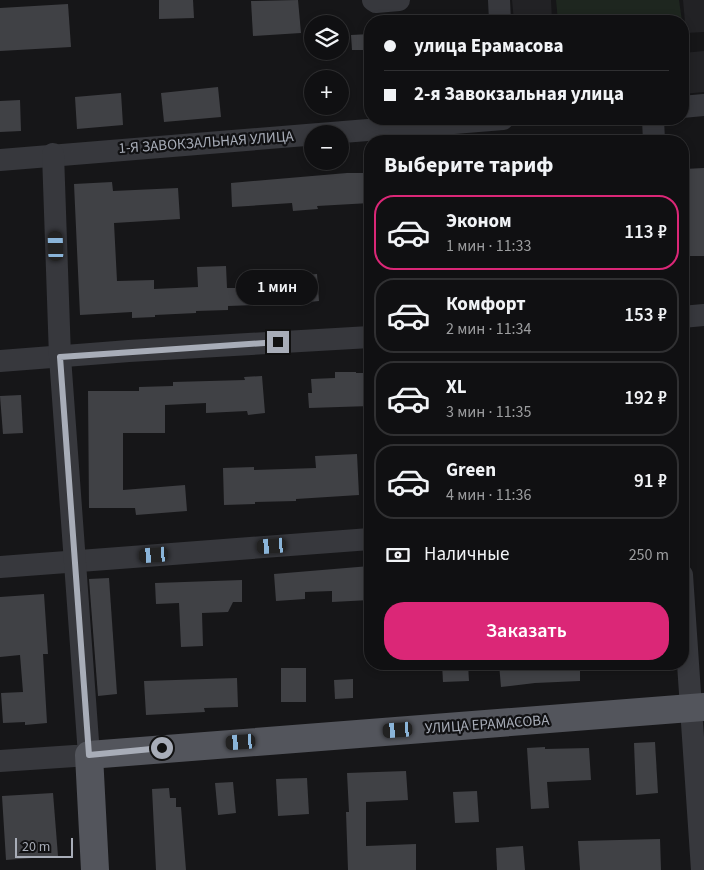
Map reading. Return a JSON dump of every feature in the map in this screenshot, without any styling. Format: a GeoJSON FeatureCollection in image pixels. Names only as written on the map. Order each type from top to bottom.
{"type":"FeatureCollection","features":[{"type":"Feature","properties":{"kind":"main road","name":"УЛИЦА ЕРАМАСОВА"},"geometry":{"type":"LineString","coordinates":[[89,755],[698,708]]}},
{"type":"Feature","properties":{"kind":"main road"},"geometry":{"type":"LineString","coordinates":[[89,755],[95,870]]}},
{"type":"Feature","properties":{"kind":"street"},"geometry":{"type":"LineString","coordinates":[[373,0],[376,2],[400,0]]}},
{"type":"Feature","properties":{"kind":"street"},"geometry":{"type":"LineString","coordinates":[[499,0],[500,15]]}},
{"type":"Feature","properties":{"kind":"street"},"geometry":{"type":"LineString","coordinates":[[689,106],[704,105]]}},
{"type":"Feature","properties":{"kind":"street","name":"1-Я ЗАВОКЗАЛЬНАЯ УЛИЦА"},"geometry":{"type":"LineString","coordinates":[[0,160],[53,154],[426,125]]}},
{"type":"Feature","properties":{"kind":"street"},"geometry":{"type":"LineString","coordinates":[[53,154],[60,357],[89,755]]}},
{"type":"Feature","properties":{"kind":"street"},"geometry":{"type":"LineString","coordinates":[[689,316],[704,315]]}},
{"type":"Feature","properties":{"kind":"street"},"geometry":{"type":"LineString","coordinates":[[0,362],[364,336]]}},
{"type":"Feature","properties":{"kind":"street"},"geometry":{"type":"LineString","coordinates":[[0,567],[364,539]]}},
{"type":"Feature","properties":{"kind":"street"},"geometry":{"type":"LineString","coordinates":[[689,633],[698,708],[702,870]]}},
{"type":"Feature","properties":{"kind":"street","name":"УЛИЦА ЕРАМАСОВА"},"geometry":{"type":"LineString","coordinates":[[0,761],[89,755]]}},
{"type":"Feature","properties":{"kind":"shaded area"},"geometry":{"type":"Polygon","coordinates":[[[512,0],[551,0],[552,15],[513,15],[512,0]]]}},
{"type":"Feature","properties":{"kind":"shaded area"},"geometry":{"type":"Polygon","coordinates":[[[556,0],[679,0],[681,15],[557,15],[556,0]]]}},
{"type":"Feature","properties":{"kind":"shaded area"},"geometry":{"type":"Polygon","coordinates":[[[683,0],[704,0],[704,32],[689,33],[689,15],[684,15],[683,0]]]}},
{"type":"Feature","properties":{"kind":"shaded area"},"geometry":{"type":"Polygon","coordinates":[[[704,51],[704,92],[689,93],[689,52],[704,51]]]}},
{"type":"Feature","properties":{"kind":"building"},"geometry":{"type":"Polygon","coordinates":[[[159,0],[193,0],[194,18],[159,19],[159,0]]]}},
{"type":"Feature","properties":{"kind":"building"},"geometry":{"type":"Polygon","coordinates":[[[298,0],[301,33],[253,36],[251,1],[298,0]]]}},
{"type":"Feature","properties":{"kind":"building"},"geometry":{"type":"Polygon","coordinates":[[[68,4],[71,47],[0,51],[0,8],[68,4]]]}},
{"type":"Feature","properties":{"kind":"building"},"geometry":{"type":"Polygon","coordinates":[[[364,34],[364,50],[352,50],[351,35],[364,34]]]}},
{"type":"Feature","properties":{"kind":"building"},"geometry":{"type":"Polygon","coordinates":[[[218,87],[221,117],[164,122],[161,93],[218,87]]]}},
{"type":"Feature","properties":{"kind":"building"},"geometry":{"type":"Polygon","coordinates":[[[121,93],[123,125],[77,129],[75,97],[121,93]]]}},
{"type":"Feature","properties":{"kind":"building"},"geometry":{"type":"Polygon","coordinates":[[[20,100],[21,131],[0,132],[0,101],[20,100]]]}},
{"type":"Feature","properties":{"kind":"building"},"geometry":{"type":"Polygon","coordinates":[[[704,168],[704,256],[689,256],[689,169],[704,168]]]}},
{"type":"Feature","properties":{"kind":"building"},"geometry":{"type":"Polygon","coordinates":[[[364,173],[364,203],[317,206],[318,209],[293,211],[292,203],[232,207],[231,183],[364,173]]]}},
{"type":"Feature","properties":{"kind":"building"},"geometry":{"type":"Polygon","coordinates":[[[112,182],[113,191],[178,188],[180,219],[114,223],[117,281],[154,280],[154,289],[198,287],[197,267],[226,266],[227,288],[272,288],[272,280],[295,279],[295,276],[317,274],[319,301],[228,306],[228,310],[196,311],[196,313],[155,315],[155,317],[132,318],[132,312],[80,315],[74,184],[112,182]]]}},
{"type":"Feature","properties":{"kind":"building"},"geometry":{"type":"Polygon","coordinates":[[[335,372],[364,373],[364,406],[309,408],[308,393],[312,393],[311,379],[335,378],[335,372]]]}},
{"type":"Feature","properties":{"kind":"building"},"geometry":{"type":"Polygon","coordinates":[[[262,376],[265,413],[248,415],[247,411],[206,413],[206,403],[165,405],[165,433],[123,433],[123,490],[185,485],[187,511],[136,515],[135,508],[89,508],[88,391],[139,391],[139,387],[173,386],[173,382],[245,380],[244,377],[262,376]]]}},
{"type":"Feature","properties":{"kind":"building"},"geometry":{"type":"Polygon","coordinates":[[[21,395],[23,433],[3,434],[0,396],[21,395]]]}},
{"type":"Feature","properties":{"kind":"building"},"geometry":{"type":"Polygon","coordinates":[[[357,454],[359,495],[224,505],[223,468],[254,467],[254,470],[316,468],[315,456],[357,454]]]}},
{"type":"Feature","properties":{"kind":"building"},"geometry":{"type":"Polygon","coordinates":[[[364,566],[364,600],[332,602],[332,591],[305,592],[305,599],[276,601],[274,574],[364,566]]]}},
{"type":"Feature","properties":{"kind":"building"},"geometry":{"type":"Polygon","coordinates":[[[109,578],[117,694],[98,696],[89,579],[109,578]]]}},
{"type":"Feature","properties":{"kind":"building"},"geometry":{"type":"Polygon","coordinates":[[[242,580],[242,602],[233,602],[228,612],[202,613],[203,646],[181,647],[179,603],[156,604],[155,583],[242,580]]]}},
{"type":"Feature","properties":{"kind":"building"},"geometry":{"type":"Polygon","coordinates":[[[44,594],[48,654],[43,654],[47,723],[25,725],[25,722],[3,723],[1,693],[23,692],[20,655],[0,657],[0,597],[44,594]]]}},
{"type":"Feature","properties":{"kind":"building"},"geometry":{"type":"Polygon","coordinates":[[[281,668],[306,668],[306,702],[281,702],[281,668]]]}},
{"type":"Feature","properties":{"kind":"building"},"geometry":{"type":"Polygon","coordinates":[[[442,670],[468,670],[469,681],[443,682],[442,670]]]}},
{"type":"Feature","properties":{"kind":"building"},"geometry":{"type":"Polygon","coordinates":[[[500,670],[580,670],[580,681],[501,687],[500,670]]]}},
{"type":"Feature","properties":{"kind":"building"},"geometry":{"type":"Polygon","coordinates":[[[237,678],[238,707],[204,708],[205,712],[146,715],[144,681],[237,678]]]}},
{"type":"Feature","properties":{"kind":"building"},"geometry":{"type":"Polygon","coordinates":[[[353,679],[353,698],[335,699],[334,680],[353,679]]]}},
{"type":"Feature","properties":{"kind":"building"},"geometry":{"type":"Polygon","coordinates":[[[655,742],[658,793],[636,795],[634,743],[655,742]]]}},
{"type":"Feature","properties":{"kind":"building"},"geometry":{"type":"Polygon","coordinates":[[[545,747],[545,749],[589,748],[591,780],[547,782],[549,808],[531,809],[527,748],[545,747]]]}},
{"type":"Feature","properties":{"kind":"building"},"geometry":{"type":"Polygon","coordinates":[[[406,771],[408,800],[366,802],[366,846],[416,844],[416,870],[348,870],[346,812],[349,812],[347,773],[406,771]]]}},
{"type":"Feature","properties":{"kind":"building"},"geometry":{"type":"Polygon","coordinates":[[[307,778],[309,814],[278,816],[276,779],[307,778]]]}},
{"type":"Feature","properties":{"kind":"building"},"geometry":{"type":"Polygon","coordinates":[[[233,782],[236,813],[218,815],[215,783],[233,782]]]}},
{"type":"Feature","properties":{"kind":"building"},"geometry":{"type":"Polygon","coordinates":[[[169,788],[170,798],[176,798],[176,807],[181,807],[186,870],[156,870],[152,789],[169,788]]]}},
{"type":"Feature","properties":{"kind":"building"},"geometry":{"type":"Polygon","coordinates":[[[477,791],[479,822],[455,823],[453,792],[477,791]]]}},
{"type":"Feature","properties":{"kind":"building"},"geometry":{"type":"Polygon","coordinates":[[[53,793],[58,856],[6,860],[2,796],[53,793]]]}},
{"type":"Feature","properties":{"kind":"building"},"geometry":{"type":"Polygon","coordinates":[[[660,839],[661,870],[580,870],[578,841],[660,839]]]}},
{"type":"Feature","properties":{"kind":"building"},"geometry":{"type":"Polygon","coordinates":[[[523,846],[525,870],[497,870],[496,848],[523,846]]]}},
{"type":"Feature","properties":{"kind":"route"},"geometry":{"type":"LineString","coordinates":[[162,748],[89,755],[60,357],[278,342]]}}]}
